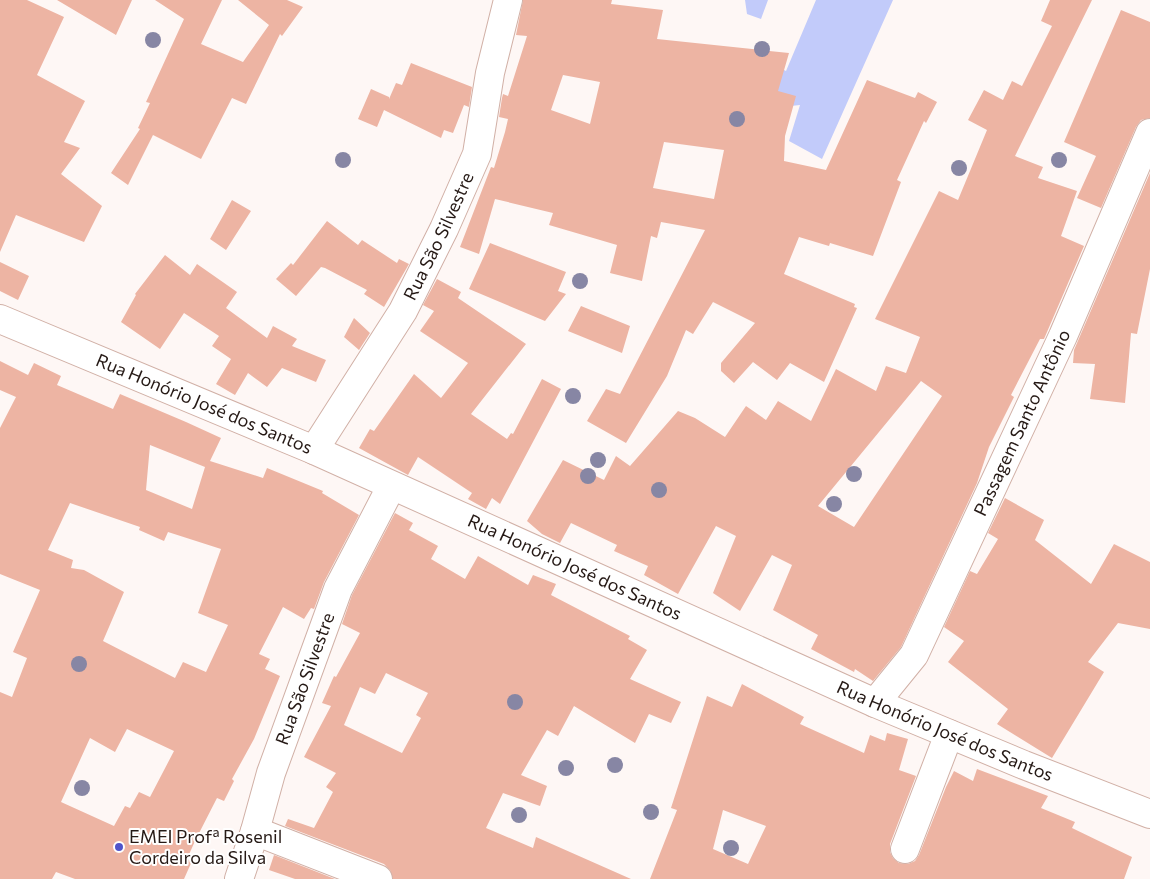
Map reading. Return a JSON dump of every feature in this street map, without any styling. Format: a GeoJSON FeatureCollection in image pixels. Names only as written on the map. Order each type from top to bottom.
{"type":"FeatureCollection","features":[{"type":"Feature","properties":{"kind":"street","name":"Rua São Silvestre"},"geometry":{"type":"LineString","coordinates":[[314,450],[402,311],[444,230],[477,154],[490,73],[508,0]]}},
{"type":"Feature","properties":{"kind":"street","name":"Passagem Santo Antônio"},"geometry":{"type":"LineString","coordinates":[[875,702],[914,655],[1063,336],[1150,134]]}},
{"type":"Feature","properties":{"kind":"street","name":"Rua Honório José dos Santos"},"geometry":{"type":"LineString","coordinates":[[0,319],[314,450],[391,487],[949,734],[1150,814]]}},
{"type":"Feature","properties":{"kind":"street","name":"Rua São Silvestre"},"geometry":{"type":"LineString","coordinates":[[239,879],[255,832],[271,773],[338,589],[391,487]]}},
{"type":"Feature","properties":{"kind":"street"},"geometry":{"type":"LineString","coordinates":[[905,849],[949,734]]}},
{"type":"Feature","properties":{"kind":"street"},"geometry":{"type":"LineString","coordinates":[[255,832],[378,879]]}},
{"type":"Feature","properties":{"kind":"shaded area"},"geometry":{"type":"Polygon","coordinates":[[[745,0],[768,0],[761,19],[747,14],[745,0]]]}},
{"type":"Feature","properties":{"kind":"shaded area"},"geometry":{"type":"Polygon","coordinates":[[[816,0],[893,0],[822,159],[789,141],[800,105],[772,108],[767,61],[786,71],[816,0]]]}},
{"type":"Feature","properties":{"kind":"building"},"geometry":{"type":"Polygon","coordinates":[[[0,0],[27,0],[64,17],[37,75],[85,101],[64,142],[80,148],[61,174],[102,206],[84,242],[16,215],[0,252],[0,0]]]}},
{"type":"Feature","properties":{"kind":"building"},"geometry":{"type":"Polygon","coordinates":[[[57,0],[132,0],[116,35],[57,0]]]}},
{"type":"Feature","properties":{"kind":"building"},"geometry":{"type":"Polygon","coordinates":[[[155,0],[222,0],[201,44],[243,62],[269,25],[238,0],[287,0],[303,7],[282,36],[280,34],[246,104],[232,98],[201,159],[153,135],[128,185],[111,173],[140,129],[138,128],[150,103],[146,102],[184,19],[155,0]]]}},
{"type":"Feature","properties":{"kind":"building"},"geometry":{"type":"Polygon","coordinates":[[[523,0],[612,0],[611,4],[663,10],[657,39],[789,53],[778,91],[796,96],[785,136],[784,161],[826,170],[867,80],[915,98],[918,92],[937,102],[926,123],[924,121],[897,180],[901,182],[873,256],[830,243],[829,246],[799,237],[784,274],[855,304],[854,307],[857,308],[824,382],[790,363],[777,380],[753,362],[734,383],[721,371],[721,363],[755,323],[713,302],[693,334],[686,330],[667,376],[626,443],[587,421],[606,389],[620,394],[705,230],[661,222],[657,238],[651,236],[642,281],[610,273],[617,245],[549,225],[553,213],[495,199],[479,254],[460,247],[491,167],[494,168],[505,132],[508,119],[499,117],[502,98],[503,94],[508,96],[527,36],[516,35],[523,0]],[[563,75],[551,110],[590,124],[600,82],[563,75]],[[664,142],[653,188],[714,199],[724,150],[664,142]]]}},
{"type":"Feature","properties":{"kind":"building"},"geometry":{"type":"Polygon","coordinates":[[[1050,0],[1092,0],[1015,156],[1043,167],[1038,178],[1077,191],[1061,236],[1084,246],[1044,339],[1040,339],[1011,395],[1014,397],[989,447],[977,483],[901,647],[873,681],[855,669],[854,672],[811,649],[818,635],[773,610],[792,565],[772,555],[740,611],[713,593],[736,536],[716,526],[678,594],[644,575],[648,566],[614,551],[617,545],[571,523],[560,543],[542,534],[527,521],[563,460],[604,480],[616,456],[630,466],[678,411],[695,418],[725,437],[746,406],[766,420],[778,401],[811,421],[836,369],[876,391],[886,366],[906,373],[920,337],[875,319],[939,191],[958,200],[987,130],[968,120],[984,90],[1003,100],[1012,81],[1022,86],[1052,26],[1041,21],[1050,0]],[[921,381],[818,506],[854,527],[942,396],[921,381]]]}},
{"type":"Feature","properties":{"kind":"building"},"geometry":{"type":"Polygon","coordinates":[[[1121,10],[1150,22],[1150,118],[1141,120],[1136,127],[1101,208],[1077,198],[1096,156],[1064,142],[1121,10]]]}},
{"type":"Feature","properties":{"kind":"building"},"geometry":{"type":"Polygon","coordinates":[[[411,63],[472,87],[469,107],[464,105],[453,133],[444,130],[441,138],[384,110],[377,127],[358,119],[371,89],[389,97],[389,99],[396,83],[402,85],[411,63]]]}},
{"type":"Feature","properties":{"kind":"building"},"geometry":{"type":"Polygon","coordinates":[[[1150,173],[1150,269],[1137,334],[1131,333],[1125,403],[1090,399],[1095,364],[1073,363],[1074,350],[1150,173]]]}},
{"type":"Feature","properties":{"kind":"building"},"geometry":{"type":"Polygon","coordinates":[[[232,200],[251,211],[226,250],[210,239],[232,200]]]}},
{"type":"Feature","properties":{"kind":"building"},"geometry":{"type":"Polygon","coordinates":[[[327,221],[358,245],[362,240],[397,263],[399,259],[409,264],[384,307],[364,294],[367,290],[325,268],[321,267],[296,296],[276,279],[291,263],[293,265],[327,221]]]}},
{"type":"Feature","properties":{"kind":"building"},"geometry":{"type":"Polygon","coordinates":[[[490,243],[566,272],[558,291],[566,294],[545,321],[469,289],[490,243]]]}},
{"type":"Feature","properties":{"kind":"building"},"geometry":{"type":"Polygon","coordinates":[[[165,255],[190,275],[197,264],[237,292],[226,308],[267,338],[273,326],[297,339],[292,346],[326,360],[316,382],[282,368],[267,387],[248,373],[235,395],[216,384],[231,359],[212,346],[219,336],[184,313],[160,349],[121,322],[135,294],[165,255]]]}},
{"type":"Feature","properties":{"kind":"building"},"geometry":{"type":"Polygon","coordinates":[[[0,262],[29,276],[18,300],[0,291],[0,262]]]}},
{"type":"Feature","properties":{"kind":"building"},"geometry":{"type":"Polygon","coordinates":[[[437,279],[461,292],[458,298],[526,344],[471,414],[507,439],[511,433],[513,434],[542,379],[561,389],[500,504],[492,498],[486,509],[468,499],[472,493],[418,457],[408,475],[359,448],[370,429],[374,431],[414,374],[441,398],[468,363],[420,331],[434,311],[423,305],[437,279]]]}},
{"type":"Feature","properties":{"kind":"building"},"geometry":{"type":"Polygon","coordinates":[[[581,306],[630,326],[622,353],[568,331],[581,306]]]}},
{"type":"Feature","properties":{"kind":"building"},"geometry":{"type":"Polygon","coordinates":[[[354,318],[370,333],[359,350],[344,337],[354,318]]]}},
{"type":"Feature","properties":{"kind":"building"},"geometry":{"type":"Polygon","coordinates":[[[0,361],[28,375],[34,363],[61,376],[57,385],[113,409],[120,394],[221,438],[210,461],[263,478],[267,468],[323,491],[322,493],[359,515],[324,582],[314,609],[311,608],[304,619],[283,607],[259,654],[270,659],[265,669],[280,676],[254,739],[232,779],[234,781],[224,801],[217,798],[195,841],[187,859],[192,861],[184,879],[75,879],[56,872],[52,879],[0,879],[0,692],[12,697],[27,658],[13,652],[40,590],[0,574],[0,428],[16,397],[0,390],[0,361]],[[150,445],[146,490],[192,509],[205,467],[150,445]],[[70,503],[48,550],[73,560],[71,568],[84,570],[124,592],[103,641],[175,678],[183,662],[206,672],[228,625],[198,613],[221,549],[168,532],[164,541],[139,530],[140,527],[70,503]],[[127,729],[115,752],[90,738],[61,802],[114,826],[125,806],[130,808],[139,792],[150,797],[174,751],[127,729]]]}},
{"type":"Feature","properties":{"kind":"building"},"geometry":{"type":"Polygon","coordinates":[[[1005,498],[1044,520],[1035,540],[1091,584],[1114,544],[1150,562],[1150,629],[1118,623],[1088,662],[1104,672],[1052,758],[997,724],[1008,709],[948,662],[964,641],[944,627],[970,571],[977,574],[998,539],[988,533],[1005,498]]]}},
{"type":"Feature","properties":{"kind":"building"},"geometry":{"type":"Polygon","coordinates":[[[395,513],[413,523],[409,530],[438,546],[431,559],[465,579],[478,556],[528,585],[533,575],[556,584],[551,595],[630,636],[628,639],[647,650],[630,679],[681,702],[671,723],[649,714],[635,743],[574,706],[558,736],[547,730],[521,775],[547,786],[540,806],[503,793],[486,828],[533,848],[536,837],[631,879],[393,879],[390,870],[384,864],[285,826],[288,819],[314,828],[333,792],[326,787],[336,773],[304,757],[331,706],[322,703],[334,676],[336,677],[360,633],[342,624],[352,595],[395,513]],[[386,673],[375,694],[360,687],[344,725],[402,753],[421,718],[416,715],[428,693],[386,673]]]}},
{"type":"Feature","properties":{"kind":"building"},"geometry":{"type":"Polygon","coordinates":[[[742,684],[804,717],[800,724],[864,753],[870,735],[885,741],[887,733],[908,739],[899,770],[916,776],[890,844],[890,852],[899,863],[908,864],[915,861],[919,855],[954,771],[973,781],[977,769],[1048,796],[1041,808],[1075,822],[1072,828],[1132,857],[1124,879],[650,879],[677,810],[671,808],[707,696],[732,707],[742,684]],[[723,810],[713,849],[748,864],[766,826],[723,810]]]}},
{"type":"Feature","properties":{"kind":"building"},"geometry":{"type":"Polygon","coordinates":[[[274,855],[335,879],[295,879],[269,870],[274,855]]]}},
{"type":"Feature","properties":{"kind":"place","name":"EMEI Profª Rosenil Cordeiro da Silva"},"geometry":{"type":"Point","coordinates":[119,847]}}]}
